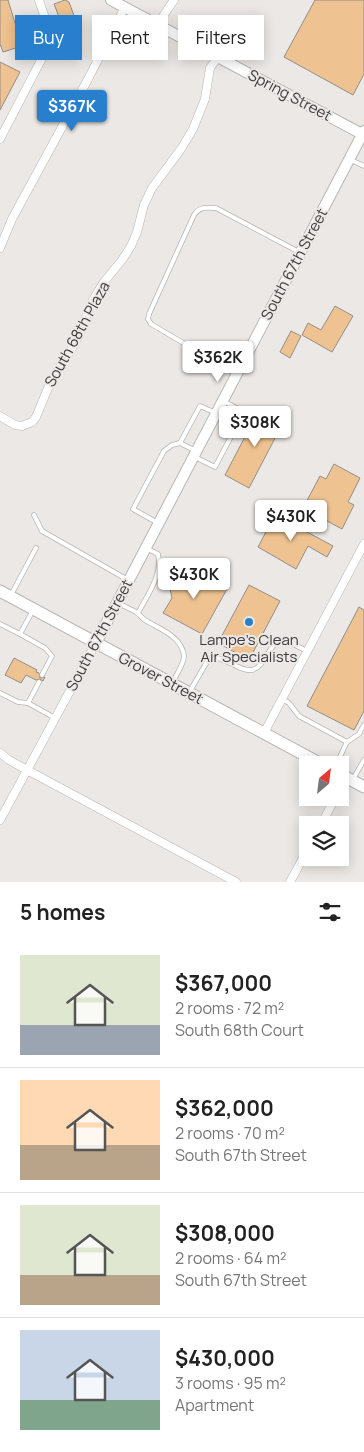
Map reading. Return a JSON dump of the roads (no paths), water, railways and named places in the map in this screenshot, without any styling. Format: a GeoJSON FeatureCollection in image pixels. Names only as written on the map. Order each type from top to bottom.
{"type":"FeatureCollection","features":[{"type":"Feature","properties":{"kind":"main road","name":"Grover Street"},"geometry":{"type":"LineString","coordinates":[[5,594],[306,756]]}},
{"type":"Feature","properties":{"kind":"main road"},"geometry":{"type":"LineString","coordinates":[[349,780],[364,787]]}},
{"type":"Feature","properties":{"kind":"street"},"geometry":{"type":"LineString","coordinates":[[0,139],[50,41],[50,33],[39,0]]}},
{"type":"Feature","properties":{"kind":"street","name":"Spring Street"},"geometry":{"type":"LineString","coordinates":[[111,0],[138,15]]}},
{"type":"Feature","properties":{"kind":"street"},"geometry":{"type":"LineString","coordinates":[[164,15],[174,0]]}},
{"type":"Feature","properties":{"kind":"street"},"geometry":{"type":"LineString","coordinates":[[0,248],[12,219],[125,8]]}},
{"type":"Feature","properties":{"kind":"street","name":"South 68th Plaza"},"geometry":{"type":"LineString","coordinates":[[0,416],[15,425],[22,426],[32,422],[36,417],[51,381],[75,342],[94,298],[131,246],[144,205],[152,188],[194,129],[205,99],[210,68],[216,60]]}},
{"type":"Feature","properties":{"kind":"street","name":"Spring Street"},"geometry":{"type":"LineString","coordinates":[[224,60],[363,132]]}},
{"type":"Feature","properties":{"kind":"street","name":"South 67th Street"},"geometry":{"type":"LineString","coordinates":[[0,820],[96,643],[363,132]]}},
{"type":"Feature","properties":{"kind":"street"},"geometry":{"type":"LineString","coordinates":[[264,733],[364,544]]}},
{"type":"Feature","properties":{"kind":"street"},"geometry":{"type":"LineString","coordinates":[[0,753],[27,770],[236,882]]}},
{"type":"Feature","properties":{"kind":"street"},"geometry":{"type":"LineString","coordinates":[[290,882],[299,866]]}},
{"type":"Feature","properties":{"kind":"lane"},"geometry":{"type":"LineString","coordinates":[[349,159],[364,166]]}},
{"type":"Feature","properties":{"kind":"lane"},"geometry":{"type":"LineString","coordinates":[[236,374],[151,324],[148,319],[194,215],[197,210],[202,208],[216,208],[300,252]]}},
{"type":"Feature","properties":{"kind":"lane"},"geometry":{"type":"LineString","coordinates":[[180,443],[214,467],[244,412],[222,401]]}},
{"type":"Feature","properties":{"kind":"lane"},"geometry":{"type":"LineString","coordinates":[[158,522],[133,508],[164,451],[172,445],[180,443],[200,406],[216,413]]}},
{"type":"Feature","properties":{"kind":"lane"},"geometry":{"type":"LineString","coordinates":[[34,515],[42,532],[128,580]]}},
{"type":"Feature","properties":{"kind":"lane"},"geometry":{"type":"LineString","coordinates":[[138,613],[158,569],[159,560],[158,554],[145,547]]}},
{"type":"Feature","properties":{"kind":"lane"},"geometry":{"type":"LineString","coordinates":[[5,594],[36,548]]}},
{"type":"Feature","properties":{"kind":"lane"},"geometry":{"type":"LineString","coordinates":[[117,602],[138,613],[145,620],[164,629],[173,637],[182,650],[184,660],[172,684]]}},
{"type":"Feature","properties":{"kind":"lane"},"geometry":{"type":"LineString","coordinates":[[20,634],[34,610]]}},
{"type":"Feature","properties":{"kind":"lane"},"geometry":{"type":"LineString","coordinates":[[0,624],[45,648],[52,656],[42,676]]}},
{"type":"Feature","properties":{"kind":"lane"},"geometry":{"type":"LineString","coordinates":[[189,693],[211,658],[252,670],[264,660],[275,644],[280,641],[286,641],[307,651]]}},
{"type":"Feature","properties":{"kind":"lane"},"geometry":{"type":"LineString","coordinates":[[28,703],[39,682]]}},
{"type":"Feature","properties":{"kind":"lane"},"geometry":{"type":"LineString","coordinates":[[0,693],[18,702],[28,703],[55,718]]}},
{"type":"Feature","properties":{"kind":"lane"},"geometry":{"type":"LineString","coordinates":[[282,699],[289,703],[299,716],[347,742]]}},
{"type":"Feature","properties":{"kind":"lane"},"geometry":{"type":"LineString","coordinates":[[340,756],[347,742],[359,734],[364,725]]}},
{"type":"Feature","properties":{"kind":"lane"},"geometry":{"type":"LineString","coordinates":[[349,775],[364,760]]}},
{"type":"Feature","properties":{"kind":"place","name":"Lampe's Clean Air Specialists"},"geometry":{"type":"Point","coordinates":[249,622]}}]}
